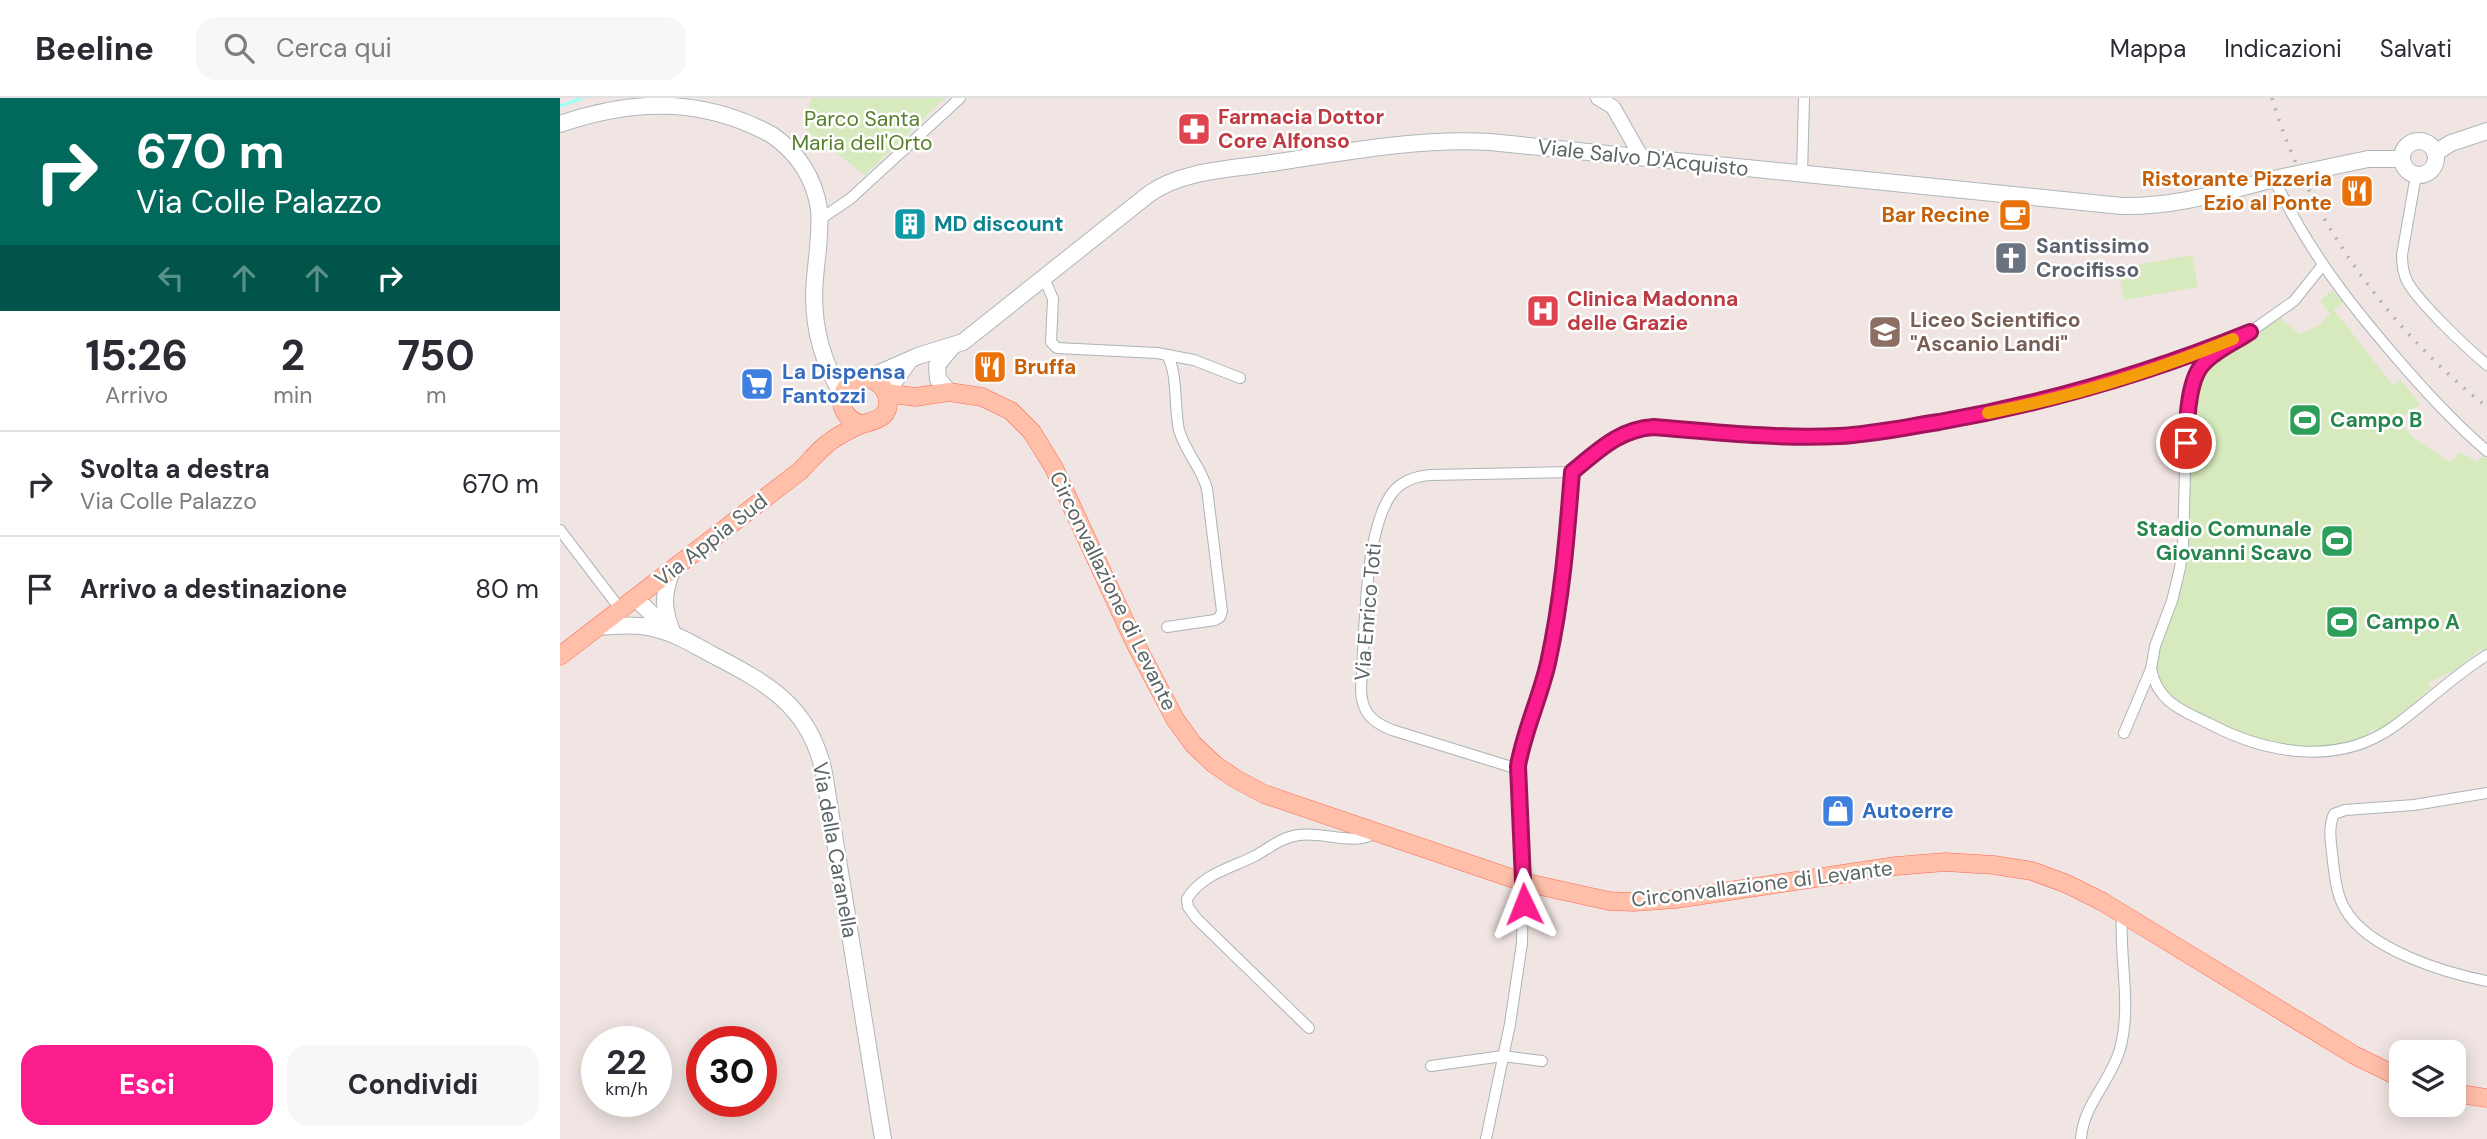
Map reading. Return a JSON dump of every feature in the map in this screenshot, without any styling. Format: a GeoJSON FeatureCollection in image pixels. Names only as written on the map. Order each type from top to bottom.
{"type":"FeatureCollection","features":[{"type":"Feature","properties":{"kind":"main road"},"geometry":{"type":"LineString","coordinates":[[560,124],[598,112],[653,101],[689,101],[720,108],[764,129],[796,155],[812,181],[819,220],[815,319],[828,369],[854,422],[869,424],[883,415],[926,397]]}},
{"type":"Feature","properties":{"kind":"main road"},"geometry":{"type":"LineString","coordinates":[[2435,153],[2451,143],[2487,131]]}},
{"type":"Feature","properties":{"kind":"main road","name":"Viale Salvo D'Acquisto"},"geometry":{"type":"LineString","coordinates":[[864,378],[928,353],[952,347],[977,333],[1154,190],[1175,180],[1380,147],[1453,142],[1522,145],[2140,207],[2188,201],[2368,159],[2402,159]]}},
{"type":"Feature","properties":{"kind":"main road"},"geometry":{"type":"LineString","coordinates":[[2415,142],[2426,142],[2435,153],[2436,160],[2431,170],[2416,175],[2407,170],[2402,159],[2406,147],[2415,142]]}},
{"type":"Feature","properties":{"kind":"main road"},"geometry":{"type":"LineString","coordinates":[[948,393],[941,384],[937,365],[952,347]]}},
{"type":"Feature","properties":{"kind":"main road"},"geometry":{"type":"LineString","coordinates":[[821,349],[841,370],[882,386],[888,400],[883,415]]}},
{"type":"Feature","properties":{"kind":"main road"},"geometry":{"type":"LineString","coordinates":[[886,393],[909,361]]}},
{"type":"Feature","properties":{"kind":"main road"},"geometry":{"type":"LineString","coordinates":[[828,443],[852,382],[864,378]]}},
{"type":"Feature","properties":{"kind":"main road","name":"Circonvallazione di Levante"},"geometry":{"type":"LineString","coordinates":[[886,393],[926,397],[948,393],[970,394],[1002,405],[1032,432],[1047,453],[1160,694],[1181,727],[1198,750],[1225,772],[1264,794],[1523,882],[1591,898],[1640,902],[1914,864],[1974,863],[2039,873],[2084,892],[2122,913],[2354,1055],[2389,1072]]}},
{"type":"Feature","properties":{"kind":"main road","name":"Via Appia Sud"},"geometry":{"type":"LineString","coordinates":[[560,656],[800,471],[828,443],[862,424]]}},
{"type":"Feature","properties":{"kind":"main road"},"geometry":{"type":"LineString","coordinates":[[672,571],[663,600],[673,634]]}},
{"type":"Feature","properties":{"kind":"main road","name":"Via della Caranella"},"geometry":{"type":"LineString","coordinates":[[636,599],[673,634]]}},
{"type":"Feature","properties":{"kind":"main road","name":"Via della Caranella"},"geometry":{"type":"LineString","coordinates":[[599,627],[636,625],[673,634],[773,689],[798,713],[814,742],[825,781],[883,1139]]}},
{"type":"Feature","properties":{"kind":"main road"},"geometry":{"type":"LineString","coordinates":[[2466,1095],[2487,1098]]}},
{"type":"Feature","properties":{"kind":"street"},"geometry":{"type":"LineString","coordinates":[[819,220],[846,203],[960,98]]}},
{"type":"Feature","properties":{"kind":"street"},"geometry":{"type":"LineString","coordinates":[[1598,98],[1613,107],[1629,140],[1642,158]]}},
{"type":"Feature","properties":{"kind":"street"},"geometry":{"type":"LineString","coordinates":[[1802,175],[1804,98]]}},
{"type":"Feature","properties":{"kind":"street"},"geometry":{"type":"LineString","coordinates":[[2416,175],[2402,268],[2408,284],[2434,314],[2487,365]]}},
{"type":"Feature","properties":{"kind":"street"},"geometry":{"type":"LineString","coordinates":[[2274,180],[2298,228],[2322,266],[2368,325],[2424,390],[2487,451]]}},
{"type":"Feature","properties":{"kind":"street"},"geometry":{"type":"LineString","coordinates":[[2124,733],[2151,669],[2155,646],[2172,601],[2181,562],[2186,434],[2194,379],[2204,363],[2294,301],[2322,266]]}},
{"type":"Feature","properties":{"kind":"street"},"geometry":{"type":"LineString","coordinates":[[1044,278],[1053,299],[1052,350],[1167,355],[1194,360],[1240,378]]}},
{"type":"Feature","properties":{"kind":"street"},"geometry":{"type":"LineString","coordinates":[[1486,1139],[1521,952],[1523,882],[1518,769],[1553,638],[1563,574],[1572,472],[1615,438],[1634,429],[1654,427],[1816,436],[1890,430],[2042,401],[2192,355],[2250,332]]}},
{"type":"Feature","properties":{"kind":"street"},"geometry":{"type":"LineString","coordinates":[[1167,355],[1172,366],[1180,433],[1207,489],[1222,609],[1215,620],[1167,627]]}},
{"type":"Feature","properties":{"kind":"street","name":"Via Enrico Toti"},"geometry":{"type":"LineString","coordinates":[[1518,769],[1392,730],[1368,716],[1363,705],[1361,688],[1372,545],[1379,521],[1391,496],[1399,486],[1410,479],[1432,475],[1572,472]]}},
{"type":"Feature","properties":{"kind":"street"},"geometry":{"type":"LineString","coordinates":[[560,530],[621,610]]}},
{"type":"Feature","properties":{"kind":"street"},"geometry":{"type":"LineString","coordinates":[[2151,669],[2157,689],[2165,699],[2219,729],[2269,745],[2323,753],[2349,747],[2387,731],[2487,655]]}},
{"type":"Feature","properties":{"kind":"street"},"geometry":{"type":"LineString","coordinates":[[2487,793],[2414,806],[2345,810],[2334,814],[2330,828],[2339,894],[2344,908],[2355,923],[2379,941],[2414,959],[2487,981]]}},
{"type":"Feature","properties":{"kind":"street"},"geometry":{"type":"LineString","coordinates":[[1309,1028],[1197,919],[1188,907],[1187,899],[1198,886],[1218,872],[1290,837],[1316,834],[1359,839],[1377,831]]}},
{"type":"Feature","properties":{"kind":"street"},"geometry":{"type":"LineString","coordinates":[[2081,1139],[2086,1117],[2115,1063],[2122,1040],[2125,1004],[2122,913]]}},
{"type":"Feature","properties":{"kind":"street"},"geometry":{"type":"LineString","coordinates":[[1430,1066],[1503,1056],[1542,1061]]}},
{"type":"Feature","properties":{"kind":"green space","name":"Parco Santa Maria dell'Orto"},"geometry":{"type":"Polygon","coordinates":[[[811,98],[945,98],[865,175],[803,128],[811,98]]]}},
{"type":"Feature","properties":{"kind":"green space"},"geometry":{"type":"Polygon","coordinates":[[[2192,255],[2198,287],[2124,300],[2118,268],[2192,255]]]}},
{"type":"Feature","properties":{"kind":"green space","name":"Stadio Comunale Giovanni Scavo"},"geometry":{"type":"Polygon","coordinates":[[[2332,290],[2343,302],[2334,310],[2393,385],[2400,379],[2420,404],[2398,421],[2415,439],[2450,462],[2460,452],[2478,462],[2483,455],[2487,458],[2487,651],[2481,649],[2455,670],[2428,683],[2431,688],[2385,727],[2376,731],[2372,729],[2359,739],[2341,746],[2313,749],[2291,746],[2238,731],[2188,709],[2170,697],[2160,685],[2156,655],[2186,568],[2190,429],[2196,389],[2202,373],[2210,364],[2245,342],[2278,316],[2299,334],[2318,326],[2330,314],[2320,301],[2332,290]]]}},
{"type":"Feature","properties":{"kind":"waterway"},"geometry":{"type":"LineString","coordinates":[[560,106],[582,98]]}},
{"type":"Feature","properties":{"kind":"railway"},"geometry":{"type":"LineString","coordinates":[[2272,98],[2287,142],[2307,186],[2356,269],[2417,343],[2451,377],[2487,407]]}},
{"type":"Feature","properties":{"kind":"slow traffic"},"geometry":{"type":"LineString","coordinates":[[1988,413],[2057,397],[2192,355],[2233,339]]}},
{"type":"Feature","properties":{"kind":"place","name":"Farmacia Dottor Core Alfonso"},"geometry":{"type":"Point","coordinates":[1194,129]}},
{"type":"Feature","properties":{"kind":"place","name":"Ristorante Pizzeria Ezio al Ponte"},"geometry":{"type":"Point","coordinates":[2357,191]}},
{"type":"Feature","properties":{"kind":"place","name":"Bar Recine"},"geometry":{"type":"Point","coordinates":[2015,215]}},
{"type":"Feature","properties":{"kind":"place","name":"MD discount"},"geometry":{"type":"Point","coordinates":[910,224]}},
{"type":"Feature","properties":{"kind":"place","name":"Santissimo Crocifisso"},"geometry":{"type":"Point","coordinates":[2011,258]}},
{"type":"Feature","properties":{"kind":"place","name":"Clinica Madonna delle Grazie"},"geometry":{"type":"Point","coordinates":[1543,311]}},
{"type":"Feature","properties":{"kind":"place","name":"Liceo Scientifico \"Ascanio Landi\""},"geometry":{"type":"Point","coordinates":[1885,332]}},
{"type":"Feature","properties":{"kind":"place","name":"Bruffa"},"geometry":{"type":"Point","coordinates":[990,367]}},
{"type":"Feature","properties":{"kind":"place","name":"La Dispensa Fantozzi"},"geometry":{"type":"Point","coordinates":[757,384]}},
{"type":"Feature","properties":{"kind":"place","name":"Campo B"},"geometry":{"type":"Point","coordinates":[2305,420]}},
{"type":"Feature","properties":{"kind":"place","name":"Stadio Comunale Giovanni Scavo"},"geometry":{"type":"Point","coordinates":[2337,541]}},
{"type":"Feature","properties":{"kind":"place","name":"Campo A"},"geometry":{"type":"Point","coordinates":[2342,622]}},
{"type":"Feature","properties":{"kind":"place","name":"Autoerre"},"geometry":{"type":"Point","coordinates":[1838,811]}},
{"type":"Feature","properties":{"kind":"route"},"geometry":{"type":"LineString","coordinates":[[1524,904],[1518,766],[1553,638],[1567,543],[1572,472],[1615,438],[1634,429],[1654,427],[1795,436],[1848,435],[1898,429],[2042,401],[2192,355],[2250,332],[2207,360],[2197,371],[2191,396],[2186,443]]}}]}
